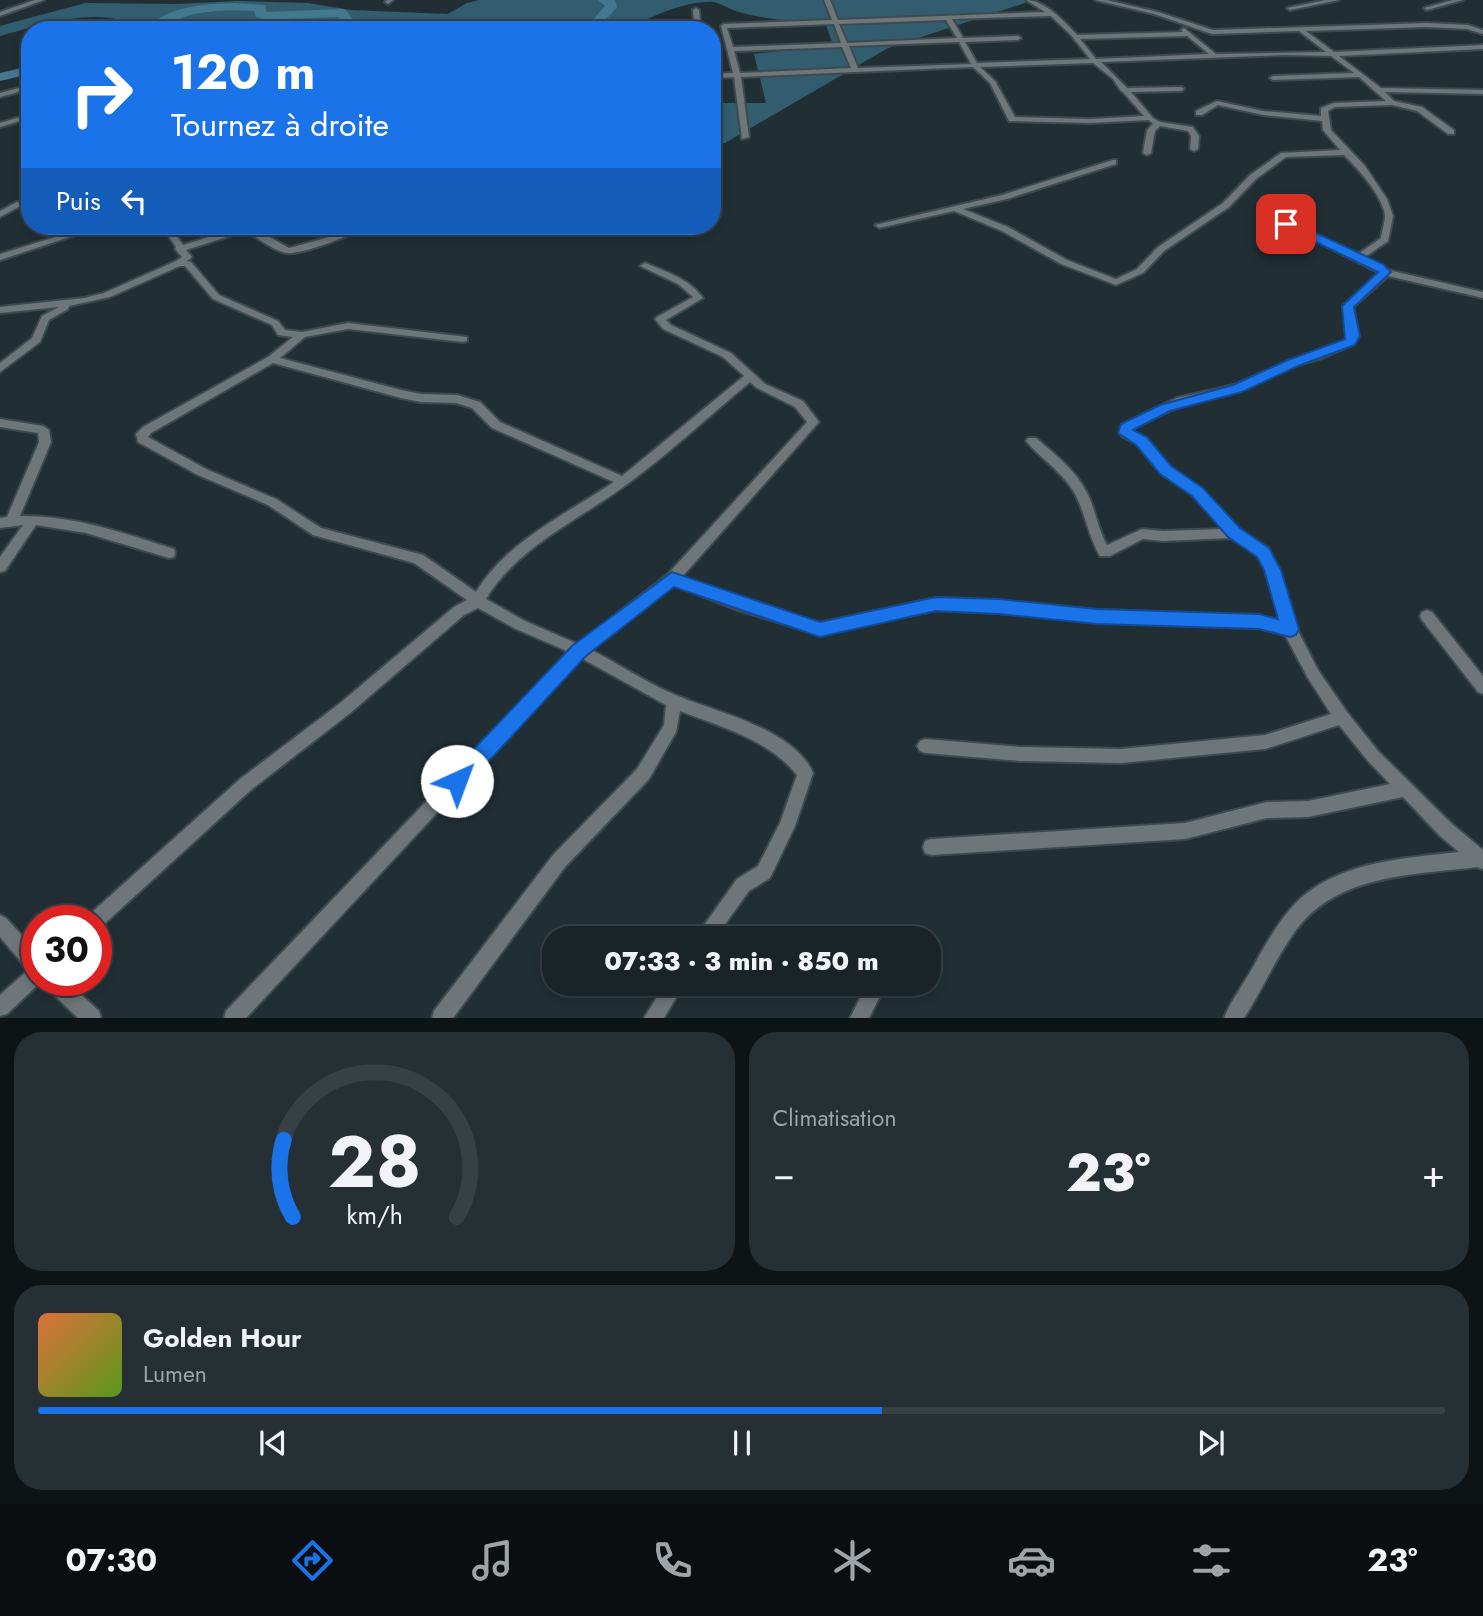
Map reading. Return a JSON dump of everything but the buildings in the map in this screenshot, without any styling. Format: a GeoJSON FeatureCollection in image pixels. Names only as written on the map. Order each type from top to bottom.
{"type":"FeatureCollection","features":[{"type":"Feature","properties":{"kind":"street"},"geometry":{"type":"LineString","coordinates":[[0,13],[41,0]]}},
{"type":"Feature","properties":{"kind":"street"},"geometry":{"type":"LineString","coordinates":[[827,0],[855,70]]}},
{"type":"Feature","properties":{"kind":"street"},"geometry":{"type":"LineString","coordinates":[[1029,0],[1052,14],[1094,61],[1115,78],[1149,118],[1158,124],[1190,129],[1195,136],[1194,149]]}},
{"type":"Feature","properties":{"kind":"street"},"geometry":{"type":"LineString","coordinates":[[1098,0],[1169,17],[1212,32],[1427,25],[1468,27],[1483,32]]}},
{"type":"Feature","properties":{"kind":"street"},"geometry":{"type":"LineString","coordinates":[[1290,8],[1336,0]]}},
{"type":"Feature","properties":{"kind":"street"},"geometry":{"type":"LineString","coordinates":[[1427,8],[1460,0]]}},
{"type":"Feature","properties":{"kind":"street"},"geometry":{"type":"LineString","coordinates":[[696,10],[697,21]]}},
{"type":"Feature","properties":{"kind":"street"},"geometry":{"type":"LineString","coordinates":[[745,137],[737,75],[724,26],[1052,14]]}},
{"type":"Feature","properties":{"kind":"street"},"geometry":{"type":"LineString","coordinates":[[1169,17],[1216,57]]}},
{"type":"Feature","properties":{"kind":"street"},"geometry":{"type":"LineString","coordinates":[[949,19],[976,67],[993,82],[1012,120],[1090,121],[1149,118]]}},
{"type":"Feature","properties":{"kind":"street"},"geometry":{"type":"LineString","coordinates":[[1300,29],[1392,103]]}},
{"type":"Feature","properties":{"kind":"street"},"geometry":{"type":"LineString","coordinates":[[1075,37],[1189,34]]}},
{"type":"Feature","properties":{"kind":"street"},"geometry":{"type":"LineString","coordinates":[[729,49],[1018,38]]}},
{"type":"Feature","properties":{"kind":"street"},"geometry":{"type":"LineString","coordinates":[[721,76],[1483,47]]}},
{"type":"Feature","properties":{"kind":"street"},"geometry":{"type":"LineString","coordinates":[[1273,78],[1360,75]]}},
{"type":"Feature","properties":{"kind":"street"},"geometry":{"type":"LineString","coordinates":[[0,95],[21,89]]}},
{"type":"Feature","properties":{"kind":"street"},"geometry":{"type":"LineString","coordinates":[[1123,90],[1181,89]]}},
{"type":"Feature","properties":{"kind":"street"},"geometry":{"type":"LineString","coordinates":[[1379,90],[1483,92]]}},
{"type":"Feature","properties":{"kind":"street"},"geometry":{"type":"LineString","coordinates":[[1199,113],[1217,103],[1263,113],[1325,119]]}},
{"type":"Feature","properties":{"kind":"street"},"geometry":{"type":"LineString","coordinates":[[1359,257],[1385,239],[1389,216],[1375,186],[1349,152],[1334,140],[1327,130],[1324,110],[1328,106],[1392,103],[1419,110],[1451,132]]}},
{"type":"Feature","properties":{"kind":"street"},"geometry":{"type":"LineString","coordinates":[[0,125],[21,119]]}},
{"type":"Feature","properties":{"kind":"street"},"geometry":{"type":"LineString","coordinates":[[1147,153],[1151,130],[1158,124]]}},
{"type":"Feature","properties":{"kind":"street"},"geometry":{"type":"LineString","coordinates":[[954,208],[1005,229],[1064,262],[1116,282],[1140,271],[1161,249],[1226,205],[1253,177],[1284,155],[1349,152]]}},
{"type":"Feature","properties":{"kind":"street"},"geometry":{"type":"LineString","coordinates":[[879,225],[1004,197],[1113,162]]}},
{"type":"Feature","properties":{"kind":"street"},"geometry":{"type":"LineString","coordinates":[[0,214],[20,204]]}},
{"type":"Feature","properties":{"kind":"street"},"geometry":{"type":"LineString","coordinates":[[1286,224],[1359,257],[1385,272],[1483,295]]}},
{"type":"Feature","properties":{"kind":"street"},"geometry":{"type":"LineString","coordinates":[[0,257],[70,235]]}},
{"type":"Feature","properties":{"kind":"street"},"geometry":{"type":"LineString","coordinates":[[0,310],[76,302],[107,295],[179,264],[187,257],[179,249],[174,235]]}},
{"type":"Feature","properties":{"kind":"street"},"geometry":{"type":"LineString","coordinates":[[179,249],[224,235]]}},
{"type":"Feature","properties":{"kind":"street"},"geometry":{"type":"LineString","coordinates":[[262,235],[289,251],[344,235]]}},
{"type":"Feature","properties":{"kind":"street"},"geometry":{"type":"LineString","coordinates":[[179,264],[188,264],[216,297],[275,323],[282,333],[302,335],[348,326],[463,339]]}},
{"type":"Feature","properties":{"kind":"street"},"geometry":{"type":"LineString","coordinates":[[233,1017],[579,651],[672,579],[813,422],[799,404],[761,386],[727,355],[667,327],[660,319],[698,298],[693,289],[682,281],[645,266]]}},
{"type":"Feature","properties":{"kind":"street"},"geometry":{"type":"LineString","coordinates":[[1385,272],[1348,306],[1353,336],[1350,342],[1237,388],[1181,401],[1127,428],[1126,433],[1142,441],[1166,470],[1197,492],[1234,533],[1263,552],[1272,570],[1290,629],[1313,674],[1342,717],[1373,757],[1481,859]]}},
{"type":"Feature","properties":{"kind":"street"},"geometry":{"type":"LineString","coordinates":[[0,369],[36,340],[45,318],[76,302]]}},
{"type":"Feature","properties":{"kind":"street"},"geometry":{"type":"LineString","coordinates":[[302,335],[272,359],[147,430],[142,434],[142,439],[210,476],[272,502],[317,532],[418,559],[498,615],[579,651],[674,702],[702,710],[771,743],[797,759],[805,773],[787,826],[764,872],[743,885],[713,926]]}},
{"type":"Feature","properties":{"kind":"street"},"geometry":{"type":"LineString","coordinates":[[272,359],[401,394],[457,400],[476,405],[496,425],[623,481]]}},
{"type":"Feature","properties":{"kind":"street"},"geometry":{"type":"LineString","coordinates":[[112,905],[246,784],[344,709],[459,611],[478,601],[485,586],[520,554],[623,481],[750,376]]}},
{"type":"Feature","properties":{"kind":"street"},"geometry":{"type":"LineString","coordinates":[[0,423],[43,430],[45,442],[6,522]]}},
{"type":"Feature","properties":{"kind":"street"},"geometry":{"type":"LineString","coordinates":[[1032,441],[1072,479],[1084,499],[1093,534],[1105,552],[1142,534],[1163,536],[1234,533]]}},
{"type":"Feature","properties":{"kind":"street"},"geometry":{"type":"LineString","coordinates":[[6,522],[33,520],[79,526],[169,553]]}},
{"type":"Feature","properties":{"kind":"street"},"geometry":{"type":"LineString","coordinates":[[0,567],[33,520]]}},
{"type":"Feature","properties":{"kind":"street"},"geometry":{"type":"LineString","coordinates":[[672,579],[735,603],[820,629],[936,604],[1097,617],[1259,622],[1290,629]]}},
{"type":"Feature","properties":{"kind":"street"},"geometry":{"type":"LineString","coordinates":[[1427,616],[1483,687]]}},
{"type":"Feature","properties":{"kind":"street"},"geometry":{"type":"LineString","coordinates":[[441,1017],[559,861],[643,774],[671,727],[674,702]]}},
{"type":"Feature","properties":{"kind":"street"},"geometry":{"type":"LineString","coordinates":[[925,746],[1020,754],[1121,756],[1265,742],[1342,717]]}},
{"type":"Feature","properties":{"kind":"street"},"geometry":{"type":"LineString","coordinates":[[931,847],[1185,831],[1267,810],[1308,808],[1405,789]]}},
{"type":"Feature","properties":{"kind":"street"},"geometry":{"type":"LineString","coordinates":[[1233,1017],[1292,920],[1313,900],[1340,882],[1481,859]]}},
{"type":"Feature","properties":{"kind":"street"},"geometry":{"type":"LineString","coordinates":[[0,924],[21,948]]}},
{"type":"Feature","properties":{"kind":"street"},"geometry":{"type":"LineString","coordinates":[[0,1007],[21,988]]}},
{"type":"Feature","properties":{"kind":"street"},"geometry":{"type":"LineString","coordinates":[[69,996],[92,1017]]}},
{"type":"Feature","properties":{"kind":"street"},"geometry":{"type":"LineString","coordinates":[[653,1017],[667,996]]}},
{"type":"Feature","properties":{"kind":"street"},"geometry":{"type":"LineString","coordinates":[[859,1017],[870,996]]}},
{"type":"Feature","properties":{"kind":"shaded area"},"geometry":{"type":"Polygon","coordinates":[[[479,0],[1034,0],[888,48],[721,143],[721,103],[766,103],[754,54],[833,45],[825,22],[760,17],[714,2],[704,2],[670,10],[644,21],[120,21],[90,17],[60,21],[21,21],[21,31],[0,36],[0,26],[85,3],[308,3],[351,10],[448,14],[467,3],[479,0]]]}},
{"type":"Feature","properties":{"kind":"waterway"},"geometry":{"type":"LineString","coordinates":[[598,21],[611,7],[610,2],[604,0]]}},
{"type":"Feature","properties":{"kind":"waterway"},"geometry":{"type":"LineString","coordinates":[[163,21],[187,12],[234,7],[261,8],[260,14],[265,16],[342,13],[347,21]]}},
{"type":"Feature","properties":{"kind":"waterway"},"geometry":{"type":"LineString","coordinates":[[0,77],[21,72]]}},
{"type":"Feature","properties":{"kind":"route"},"geometry":{"type":"LineString","coordinates":[[457,781],[579,651],[672,579],[735,603],[820,629],[936,604],[1097,617],[1209,618],[1259,622],[1290,629],[1278,586],[1263,552],[1234,533],[1197,492],[1166,470],[1142,441],[1126,433],[1127,428],[1181,401],[1249,384],[1293,363],[1350,342],[1353,336],[1348,306],[1383,277],[1385,272],[1359,257],[1286,224]]}}]}
